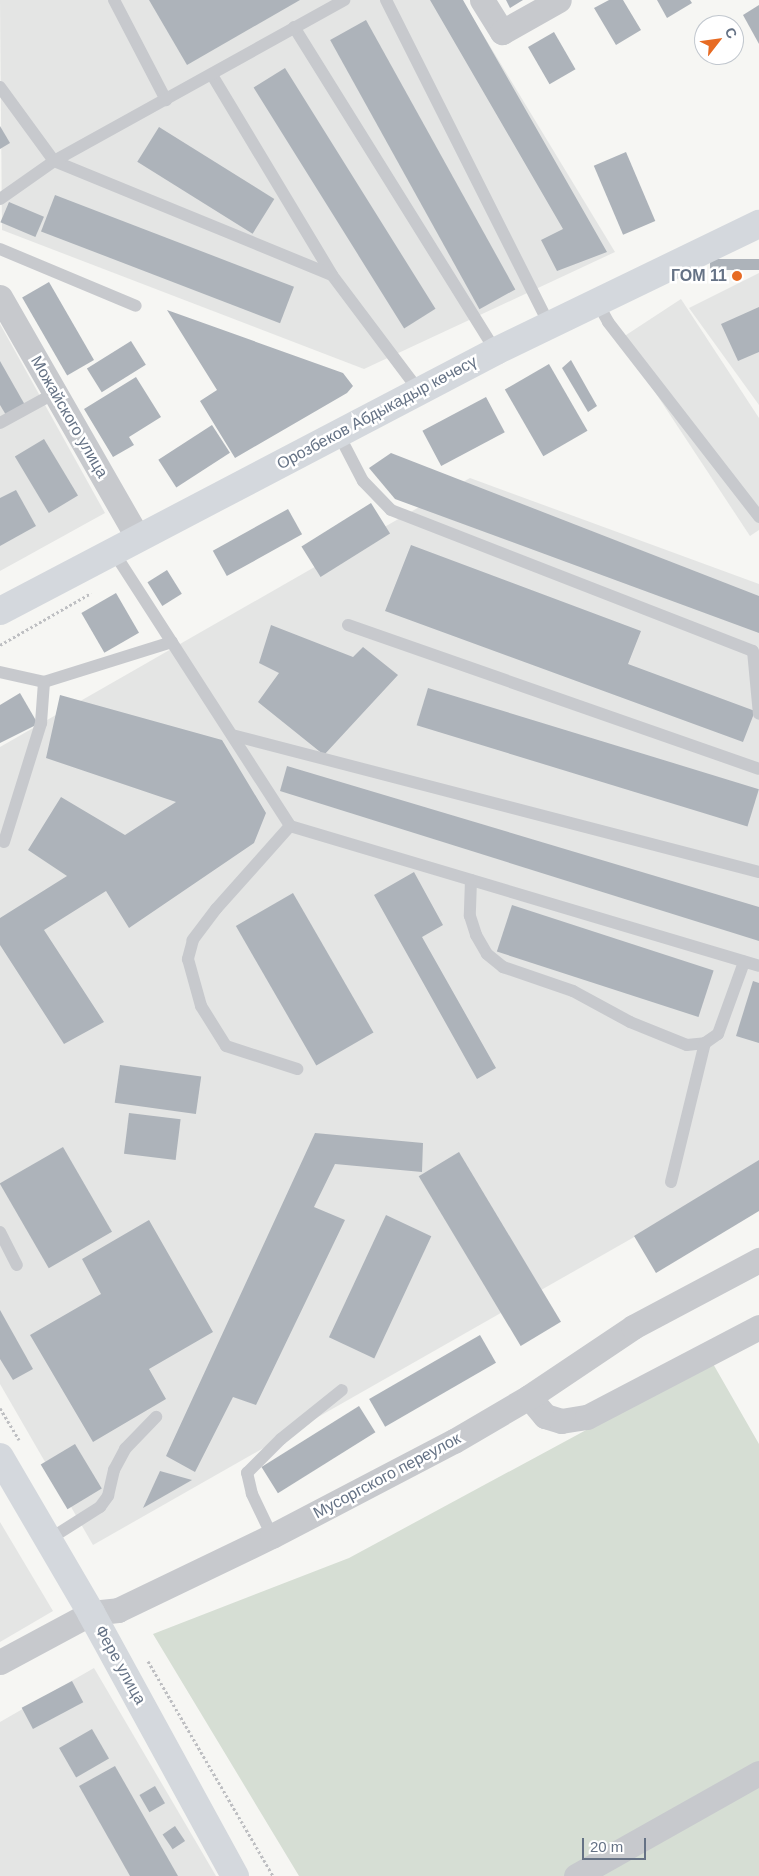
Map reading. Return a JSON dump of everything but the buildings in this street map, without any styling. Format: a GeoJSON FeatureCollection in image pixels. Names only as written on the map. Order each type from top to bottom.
{"type":"FeatureCollection","features":[{"type":"Feature","properties":{"kind":"street"},"geometry":{"type":"LineString","coordinates":[[482,0],[502,32],[559,0]]}},
{"type":"Feature","properties":{"kind":"street","name":"Орозбеков Абдыкадыр көчөсү"},"geometry":{"type":"LineString","coordinates":[[0,611],[596,300],[759,224]]}},
{"type":"Feature","properties":{"kind":"street","name":"Можайского улица"},"geometry":{"type":"LineString","coordinates":[[0,297],[138,538]]}},
{"type":"Feature","properties":{"kind":"street","name":"Мусоргского переулок"},"geometry":{"type":"LineString","coordinates":[[0,1662],[91,1613],[118,1610],[272,1536],[454,1441],[529,1397],[633,1327],[759,1260]]}},
{"type":"Feature","properties":{"kind":"street"},"geometry":{"type":"LineString","coordinates":[[529,1397],[545,1416],[561,1421],[587,1417],[759,1327]]}},
{"type":"Feature","properties":{"kind":"street","name":"Фере улица"},"geometry":{"type":"LineString","coordinates":[[0,1457],[91,1613],[235,1876]]}},
{"type":"Feature","properties":{"kind":"street"},"geometry":{"type":"LineString","coordinates":[[576,1876],[759,1773]]}},
{"type":"Feature","properties":{"kind":"lane"},"geometry":{"type":"LineString","coordinates":[[114,0],[166,100]]}},
{"type":"Feature","properties":{"kind":"lane"},"geometry":{"type":"LineString","coordinates":[[0,199],[54,160],[212,75],[344,0]]}},
{"type":"Feature","properties":{"kind":"lane"},"geometry":{"type":"LineString","coordinates":[[386,0],[550,324]]}},
{"type":"Feature","properties":{"kind":"lane"},"geometry":{"type":"LineString","coordinates":[[294,27],[496,351]]}},
{"type":"Feature","properties":{"kind":"lane"},"geometry":{"type":"LineString","coordinates":[[212,75],[332,275],[419,391]]}},
{"type":"Feature","properties":{"kind":"lane"},"geometry":{"type":"LineString","coordinates":[[0,87],[54,160],[332,275]]}},
{"type":"Feature","properties":{"kind":"lane"},"geometry":{"type":"LineString","coordinates":[[0,250],[136,306]]}},
{"type":"Feature","properties":{"kind":"lane"},"geometry":{"type":"LineString","coordinates":[[596,300],[608,322],[759,517]]}},
{"type":"Feature","properties":{"kind":"lane"},"geometry":{"type":"LineString","coordinates":[[0,423],[55,393]]}},
{"type":"Feature","properties":{"kind":"lane"},"geometry":{"type":"LineString","coordinates":[[338,433],[363,481],[391,510],[753,651],[759,714]]}},
{"type":"Feature","properties":{"kind":"lane"},"geometry":{"type":"LineString","coordinates":[[113,551],[290,826],[759,966]]}},
{"type":"Feature","properties":{"kind":"lane"},"geometry":{"type":"LineString","coordinates":[[348,625],[759,768]]}},
{"type":"Feature","properties":{"kind":"lane"},"geometry":{"type":"LineString","coordinates":[[0,672],[44,682],[172,642]]}},
{"type":"Feature","properties":{"kind":"lane"},"geometry":{"type":"LineString","coordinates":[[4,842],[41,723],[44,682]]}},
{"type":"Feature","properties":{"kind":"lane"},"geometry":{"type":"LineString","coordinates":[[232,735],[759,872]]}},
{"type":"Feature","properties":{"kind":"lane"},"geometry":{"type":"LineString","coordinates":[[290,826],[216,910],[193,940],[188,959],[201,1006],[226,1046],[297,1069]]}},
{"type":"Feature","properties":{"kind":"lane"},"geometry":{"type":"LineString","coordinates":[[471,880],[470,916],[476,935],[486,954],[503,967],[573,991],[630,1022],[687,1045],[705,1043],[718,1034],[744,962]]}},
{"type":"Feature","properties":{"kind":"lane"},"geometry":{"type":"LineString","coordinates":[[671,1182],[705,1043]]}},
{"type":"Feature","properties":{"kind":"lane"},"geometry":{"type":"LineString","coordinates":[[0,1232],[17,1265]]}},
{"type":"Feature","properties":{"kind":"lane"},"geometry":{"type":"LineString","coordinates":[[272,1536],[252,1494],[247,1473],[281,1439],[342,1390]]}},
{"type":"Feature","properties":{"kind":"lane"},"geometry":{"type":"LineString","coordinates":[[48,1540],[100,1507],[108,1496],[114,1470],[125,1449],[156,1417]]}},
{"type":"Feature","properties":{"kind":"shaded area"},"geometry":{"type":"Polygon","coordinates":[[[0,0],[462,0],[615,252],[364,369],[2,230],[0,0]]]}},
{"type":"Feature","properties":{"kind":"shaded area"},"geometry":{"type":"Polygon","coordinates":[[[759,273],[759,405],[689,308],[759,273]]]}},
{"type":"Feature","properties":{"kind":"shaded area"},"geometry":{"type":"Polygon","coordinates":[[[681,299],[759,418],[759,530],[750,536],[620,339],[681,299]]]}},
{"type":"Feature","properties":{"kind":"shaded area"},"geometry":{"type":"Polygon","coordinates":[[[0,324],[105,513],[0,571],[0,324]]]}},
{"type":"Feature","properties":{"kind":"shaded area"},"geometry":{"type":"Polygon","coordinates":[[[470,478],[759,584],[759,1166],[93,1545],[0,1384],[0,747],[470,478]]]}},
{"type":"Feature","properties":{"kind":"shaded area"},"geometry":{"type":"Polygon","coordinates":[[[712,1362],[759,1444],[759,1876],[299,1876],[153,1634],[349,1558],[712,1362]]]}},
{"type":"Feature","properties":{"kind":"shaded area"},"geometry":{"type":"Polygon","coordinates":[[[0,1522],[53,1611],[0,1642],[0,1522]]]}},
{"type":"Feature","properties":{"kind":"shaded area"},"geometry":{"type":"Polygon","coordinates":[[[94,1668],[216,1876],[0,1876],[0,1722],[94,1668]]]}},
{"type":"Feature","properties":{"kind":"place","name":"ГОМ 11"},"geometry":{"type":"Point","coordinates":[737,276]}}]}
